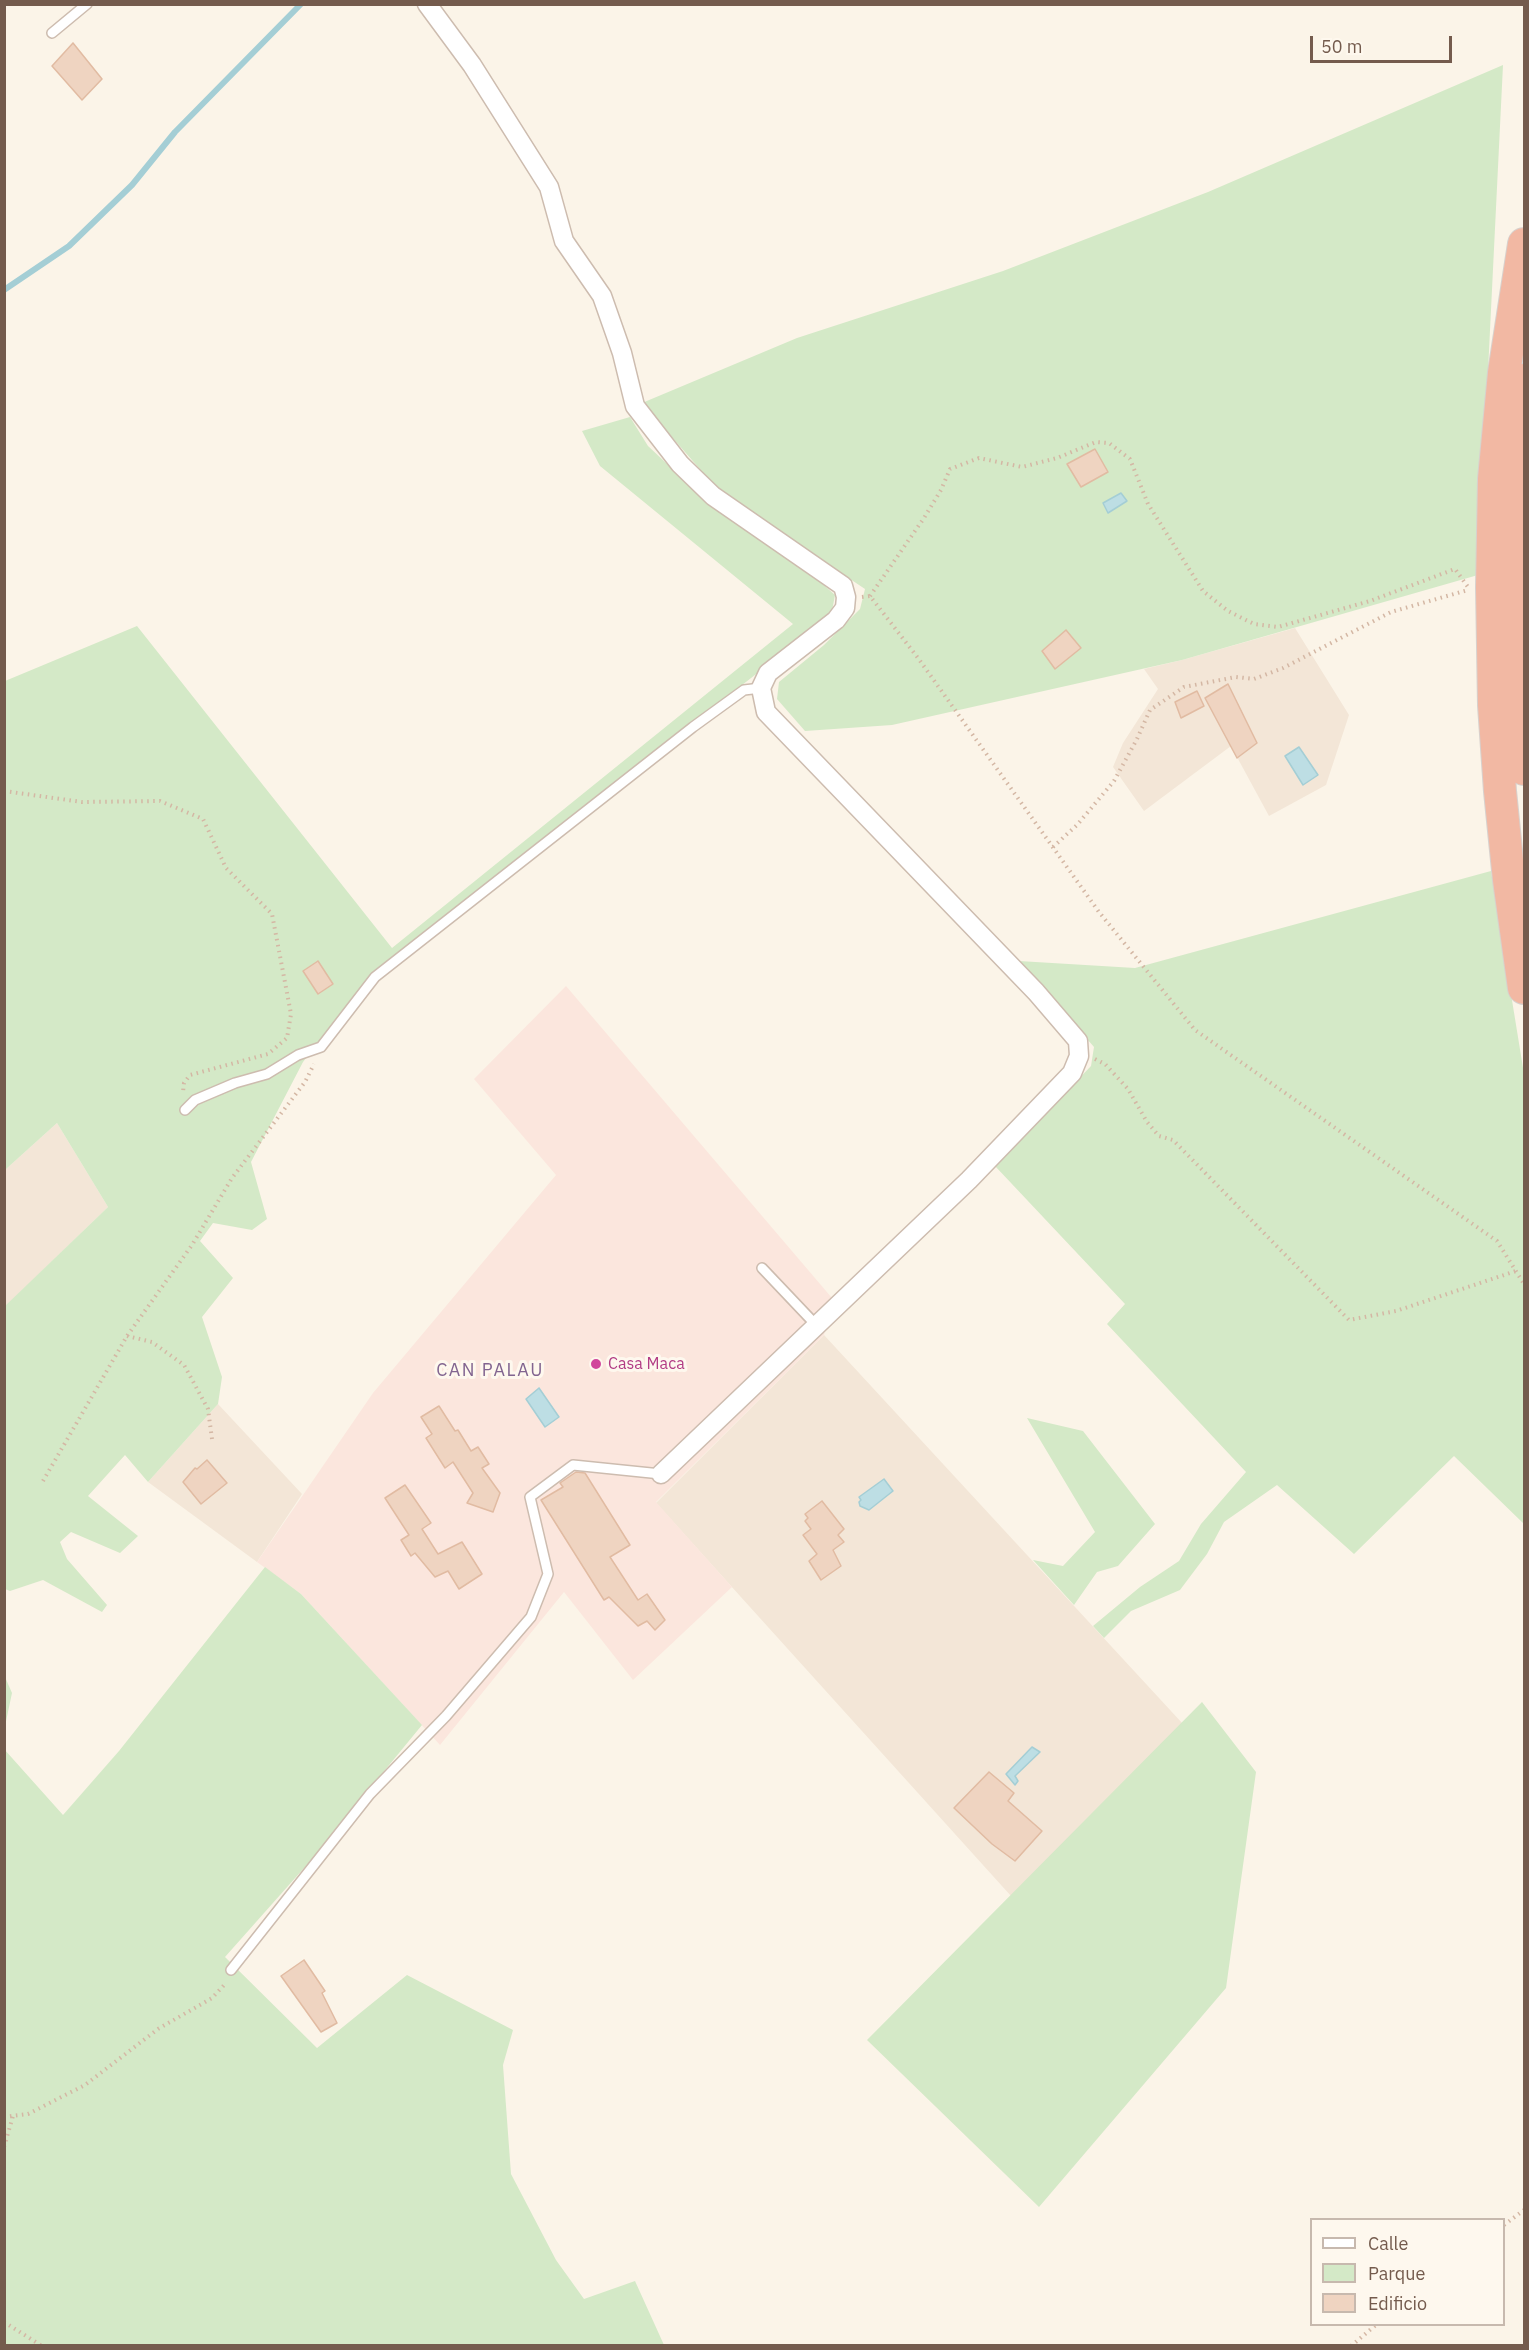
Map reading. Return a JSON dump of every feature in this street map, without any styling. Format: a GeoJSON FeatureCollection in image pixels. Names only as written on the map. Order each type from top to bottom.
{"type":"FeatureCollection","features":[{"type":"Feature","properties":{"kind":"highway"},"geometry":{"type":"LineString","coordinates":[[1524,244],[1502,397],[1494,479],[1492,587],[1494,705],[1500,791],[1509,880],[1524,988]]}},
{"type":"Feature","properties":{"kind":"highway"},"geometry":{"type":"LineString","coordinates":[[1524,380],[1519,532],[1519,672],[1524,769]]}},
{"type":"Feature","properties":{"kind":"street"},"geometry":{"type":"LineString","coordinates":[[427,4],[472,66],[549,187],[564,241],[602,296],[622,353],[635,406],[680,464],[713,496],[843,586],[846,597],[845,608],[836,620],[768,673],[761,688],[766,712],[1036,992],[1078,1041],[1079,1056],[1072,1073],[977,1172],[661,1474]]}},
{"type":"Feature","properties":{"kind":"lane"},"geometry":{"type":"LineString","coordinates":[[52,33],[87,4]]}},
{"type":"Feature","properties":{"kind":"lane"},"geometry":{"type":"LineString","coordinates":[[185,1110],[195,1100],[235,1083],[267,1074],[298,1055],[321,1047],[375,977],[693,727],[744,690],[761,688]]}},
{"type":"Feature","properties":{"kind":"lane"},"geometry":{"type":"LineString","coordinates":[[762,1268],[817,1326]]}},
{"type":"Feature","properties":{"kind":"lane"},"geometry":{"type":"LineString","coordinates":[[231,1970],[370,1794],[446,1716],[531,1617],[548,1574],[530,1497],[573,1465],[661,1474]]}},
{"type":"Feature","properties":{"kind":"path"},"geometry":{"type":"LineString","coordinates":[[870,596],[924,518],[950,470],[979,458],[1022,467],[1057,458],[1096,442],[1109,443],[1130,459],[1148,504],[1203,591],[1228,612],[1254,624],[1278,627],[1370,601],[1455,569],[1470,590],[1391,612],[1283,668],[1254,679],[1236,677],[1184,687],[1150,710],[1114,781],[1077,825],[1053,847]]}},
{"type":"Feature","properties":{"kind":"path"},"geometry":{"type":"LineString","coordinates":[[846,597],[870,596]]}},
{"type":"Feature","properties":{"kind":"path"},"geometry":{"type":"LineString","coordinates":[[870,596],[918,658],[1099,912],[1195,1030],[1473,1222],[1497,1241],[1524,1284]]}},
{"type":"Feature","properties":{"kind":"path"},"geometry":{"type":"LineString","coordinates":[[4,791],[82,802],[160,801],[202,819],[226,868],[272,915],[291,1014],[287,1038],[268,1054],[190,1075],[184,1083],[185,1110]]}},
{"type":"Feature","properties":{"kind":"path"},"geometry":{"type":"LineString","coordinates":[[44,1481],[127,1336],[192,1245],[232,1178],[306,1082],[321,1047]]}},
{"type":"Feature","properties":{"kind":"path"},"geometry":{"type":"LineString","coordinates":[[1079,1056],[1090,1057],[1105,1064],[1128,1089],[1147,1122],[1159,1136],[1173,1140],[1258,1230],[1291,1260],[1349,1320],[1396,1311],[1516,1271]]}},
{"type":"Feature","properties":{"kind":"path"},"geometry":{"type":"LineString","coordinates":[[127,1336],[152,1342],[184,1365],[208,1409],[212,1439]]}},
{"type":"Feature","properties":{"kind":"path"},"geometry":{"type":"LineString","coordinates":[[4,2117],[28,2114],[85,2085],[158,2029],[212,1998],[225,1985],[231,1970]]}},
{"type":"Feature","properties":{"kind":"path"},"geometry":{"type":"LineString","coordinates":[[4,2147],[13,2116]]}},
{"type":"Feature","properties":{"kind":"path"},"geometry":{"type":"LineString","coordinates":[[1505,2224],[1524,2210]]}},
{"type":"Feature","properties":{"kind":"path"},"geometry":{"type":"LineString","coordinates":[[4,2322],[42,2346]]}},
{"type":"Feature","properties":{"kind":"path"},"geometry":{"type":"LineString","coordinates":[[1351,2346],[1376,2326]]}},
{"type":"Feature","properties":{"kind":"shaded area"},"geometry":{"type":"Polygon","coordinates":[[[1295,628],[1349,715],[1326,785],[1269,816],[1231,746],[1144,811],[1113,767],[1123,743],[1158,689],[1144,669],[1295,628]]]}},
{"type":"Feature","properties":{"kind":"shaded area","name":"Casa Maca"},"geometry":{"type":"Polygon","coordinates":[[[566,986],[832,1298],[824,1335],[656,1502],[732,1587],[633,1680],[564,1592],[440,1745],[301,1594],[257,1562],[373,1393],[556,1175],[474,1079],[566,986]]]}},
{"type":"Feature","properties":{"kind":"shaded area"},"geometry":{"type":"Polygon","coordinates":[[[57,1123],[108,1207],[5,1307],[5,1170],[57,1123]]]}},
{"type":"Feature","properties":{"kind":"shaded area"},"geometry":{"type":"Polygon","coordinates":[[[824,1335],[1183,1724],[1011,1896],[656,1503],[824,1335]]]}},
{"type":"Feature","properties":{"kind":"shaded area"},"geometry":{"type":"Polygon","coordinates":[[[218,1404],[302,1494],[257,1562],[148,1482],[218,1404]]]}},
{"type":"Feature","properties":{"kind":"green space"},"geometry":{"type":"Polygon","coordinates":[[[1503,65],[1478,575],[1182,660],[892,725],[805,731],[777,699],[779,682],[824,645],[860,609],[865,589],[720,492],[642,403],[797,338],[1003,271],[1208,192],[1503,65]]]}},
{"type":"Feature","properties":{"kind":"green space"},"geometry":{"type":"Polygon","coordinates":[[[630,417],[648,446],[715,509],[817,579],[835,595],[832,611],[806,635],[369,977],[303,1062],[251,1162],[267,1219],[252,1230],[213,1223],[200,1241],[233,1278],[202,1317],[222,1377],[218,1404],[148,1482],[125,1455],[88,1496],[138,1536],[120,1553],[71,1532],[60,1542],[67,1559],[107,1605],[102,1612],[43,1580],[10,1591],[5,1589],[4,1307],[108,1207],[57,1123],[5,1170],[5,681],[137,626],[392,948],[793,624],[600,466],[582,431],[630,417]]]}},
{"type":"Feature","properties":{"kind":"green space"},"geometry":{"type":"Polygon","coordinates":[[[1491,871],[1524,1074],[1524,1524],[1454,1456],[1354,1554],[1277,1485],[1224,1522],[1207,1554],[1180,1590],[1131,1611],[1104,1638],[1093,1626],[1140,1587],[1179,1561],[1201,1524],[1246,1472],[1107,1324],[1125,1304],[995,1166],[1091,1066],[1094,1047],[1019,961],[1135,968],[1491,871]]]}},
{"type":"Feature","properties":{"kind":"green space"},"geometry":{"type":"Polygon","coordinates":[[[1027,1418],[1083,1431],[1155,1524],[1118,1566],[1097,1572],[1074,1605],[1033,1560],[1063,1566],[1095,1532],[1027,1418]]]}},
{"type":"Feature","properties":{"kind":"green space"},"geometry":{"type":"Polygon","coordinates":[[[265,1567],[301,1594],[422,1725],[312,1859],[225,1957],[317,2048],[407,1975],[513,2030],[503,2065],[511,2174],[556,2260],[584,2299],[635,2281],[664,2345],[5,2345],[4,1749],[63,1815],[119,1751],[265,1567]]]}},
{"type":"Feature","properties":{"kind":"green space"},"geometry":{"type":"Polygon","coordinates":[[[5,1677],[12,1693],[5,1726],[5,1677]]]}},
{"type":"Feature","properties":{"kind":"green space"},"geometry":{"type":"Polygon","coordinates":[[[1202,1702],[1256,1772],[1226,1988],[1039,2207],[867,2040],[1202,1702]]]}},
{"type":"Feature","properties":{"kind":"water"},"geometry":{"type":"Polygon","coordinates":[[[1121,493],[1127,501],[1108,513],[1103,503],[1121,493]]]}},
{"type":"Feature","properties":{"kind":"water"},"geometry":{"type":"Polygon","coordinates":[[[1299,747],[1318,775],[1303,785],[1285,756],[1299,747]]]}},
{"type":"Feature","properties":{"kind":"water"},"geometry":{"type":"Polygon","coordinates":[[[539,1388],[559,1417],[545,1427],[526,1399],[539,1388]]]}},
{"type":"Feature","properties":{"kind":"water"},"geometry":{"type":"Polygon","coordinates":[[[884,1479],[893,1491],[869,1510],[860,1506],[859,1497],[884,1479]]]}},
{"type":"Feature","properties":{"kind":"water"},"geometry":{"type":"Polygon","coordinates":[[[1032,1747],[1040,1752],[1015,1776],[1018,1781],[1015,1785],[1006,1774],[1032,1747]]]}},
{"type":"Feature","properties":{"kind":"building"},"geometry":{"type":"Polygon","coordinates":[[[73,43],[102,79],[82,100],[52,66],[73,43]]]}},
{"type":"Feature","properties":{"kind":"building"},"geometry":{"type":"Polygon","coordinates":[[[1095,449],[1108,472],[1081,487],[1067,464],[1095,449]]]}},
{"type":"Feature","properties":{"kind":"building"},"geometry":{"type":"Polygon","coordinates":[[[1066,630],[1081,648],[1055,669],[1042,651],[1066,630]]]}},
{"type":"Feature","properties":{"kind":"building"},"geometry":{"type":"Polygon","coordinates":[[[1228,684],[1257,743],[1237,758],[1205,698],[1228,684]]]}},
{"type":"Feature","properties":{"kind":"building"},"geometry":{"type":"Polygon","coordinates":[[[1197,691],[1204,706],[1181,718],[1175,702],[1197,691]]]}},
{"type":"Feature","properties":{"kind":"building"},"geometry":{"type":"Polygon","coordinates":[[[318,961],[333,984],[318,994],[303,971],[318,961]]]}},
{"type":"Feature","properties":{"kind":"building"},"geometry":{"type":"Polygon","coordinates":[[[439,1406],[471,1451],[478,1447],[489,1464],[482,1468],[500,1493],[493,1512],[467,1503],[473,1493],[453,1462],[445,1468],[426,1438],[432,1434],[421,1417],[439,1406]]]}},
{"type":"Feature","properties":{"kind":"building"},"geometry":{"type":"Polygon","coordinates":[[[207,1460],[227,1483],[201,1504],[183,1482],[195,1468],[197,1469],[207,1460]]]}},
{"type":"Feature","properties":{"kind":"building"},"geometry":{"type":"Polygon","coordinates":[[[576,1472],[585,1473],[630,1545],[610,1557],[638,1600],[647,1594],[665,1620],[655,1630],[647,1621],[638,1626],[609,1597],[604,1600],[541,1500],[563,1487],[560,1483],[576,1472]]]}},
{"type":"Feature","properties":{"kind":"building"},"geometry":{"type":"Polygon","coordinates":[[[405,1485],[431,1523],[422,1529],[438,1554],[462,1542],[482,1574],[459,1589],[448,1571],[435,1577],[415,1553],[411,1556],[401,1540],[409,1535],[385,1498],[405,1485]]]}},
{"type":"Feature","properties":{"kind":"building"},"geometry":{"type":"Polygon","coordinates":[[[822,1501],[844,1529],[838,1535],[844,1542],[833,1550],[841,1566],[821,1580],[809,1561],[817,1554],[803,1535],[811,1529],[805,1521],[808,1518],[805,1514],[822,1501]]]}},
{"type":"Feature","properties":{"kind":"building"},"geometry":{"type":"Polygon","coordinates":[[[989,1772],[1014,1793],[1008,1801],[1042,1831],[1015,1861],[992,1844],[954,1808],[989,1772]]]}},
{"type":"Feature","properties":{"kind":"building"},"geometry":{"type":"Polygon","coordinates":[[[304,1960],[325,1991],[322,1993],[337,2023],[321,2032],[281,1976],[304,1960]]]}},
{"type":"Feature","properties":{"kind":"waterway"},"geometry":{"type":"LineString","coordinates":[[4,290],[69,246],[132,185],[175,132],[301,4]]}},
{"type":"Feature","properties":{"kind":"place","name":"Casa Maca"},"geometry":{"type":"Point","coordinates":[596,1364]}},
{"type":"Feature","properties":{"kind":"district","name":"CAN PALAU"},"geometry":{"type":"Point","coordinates":[490,1371]}}]}
